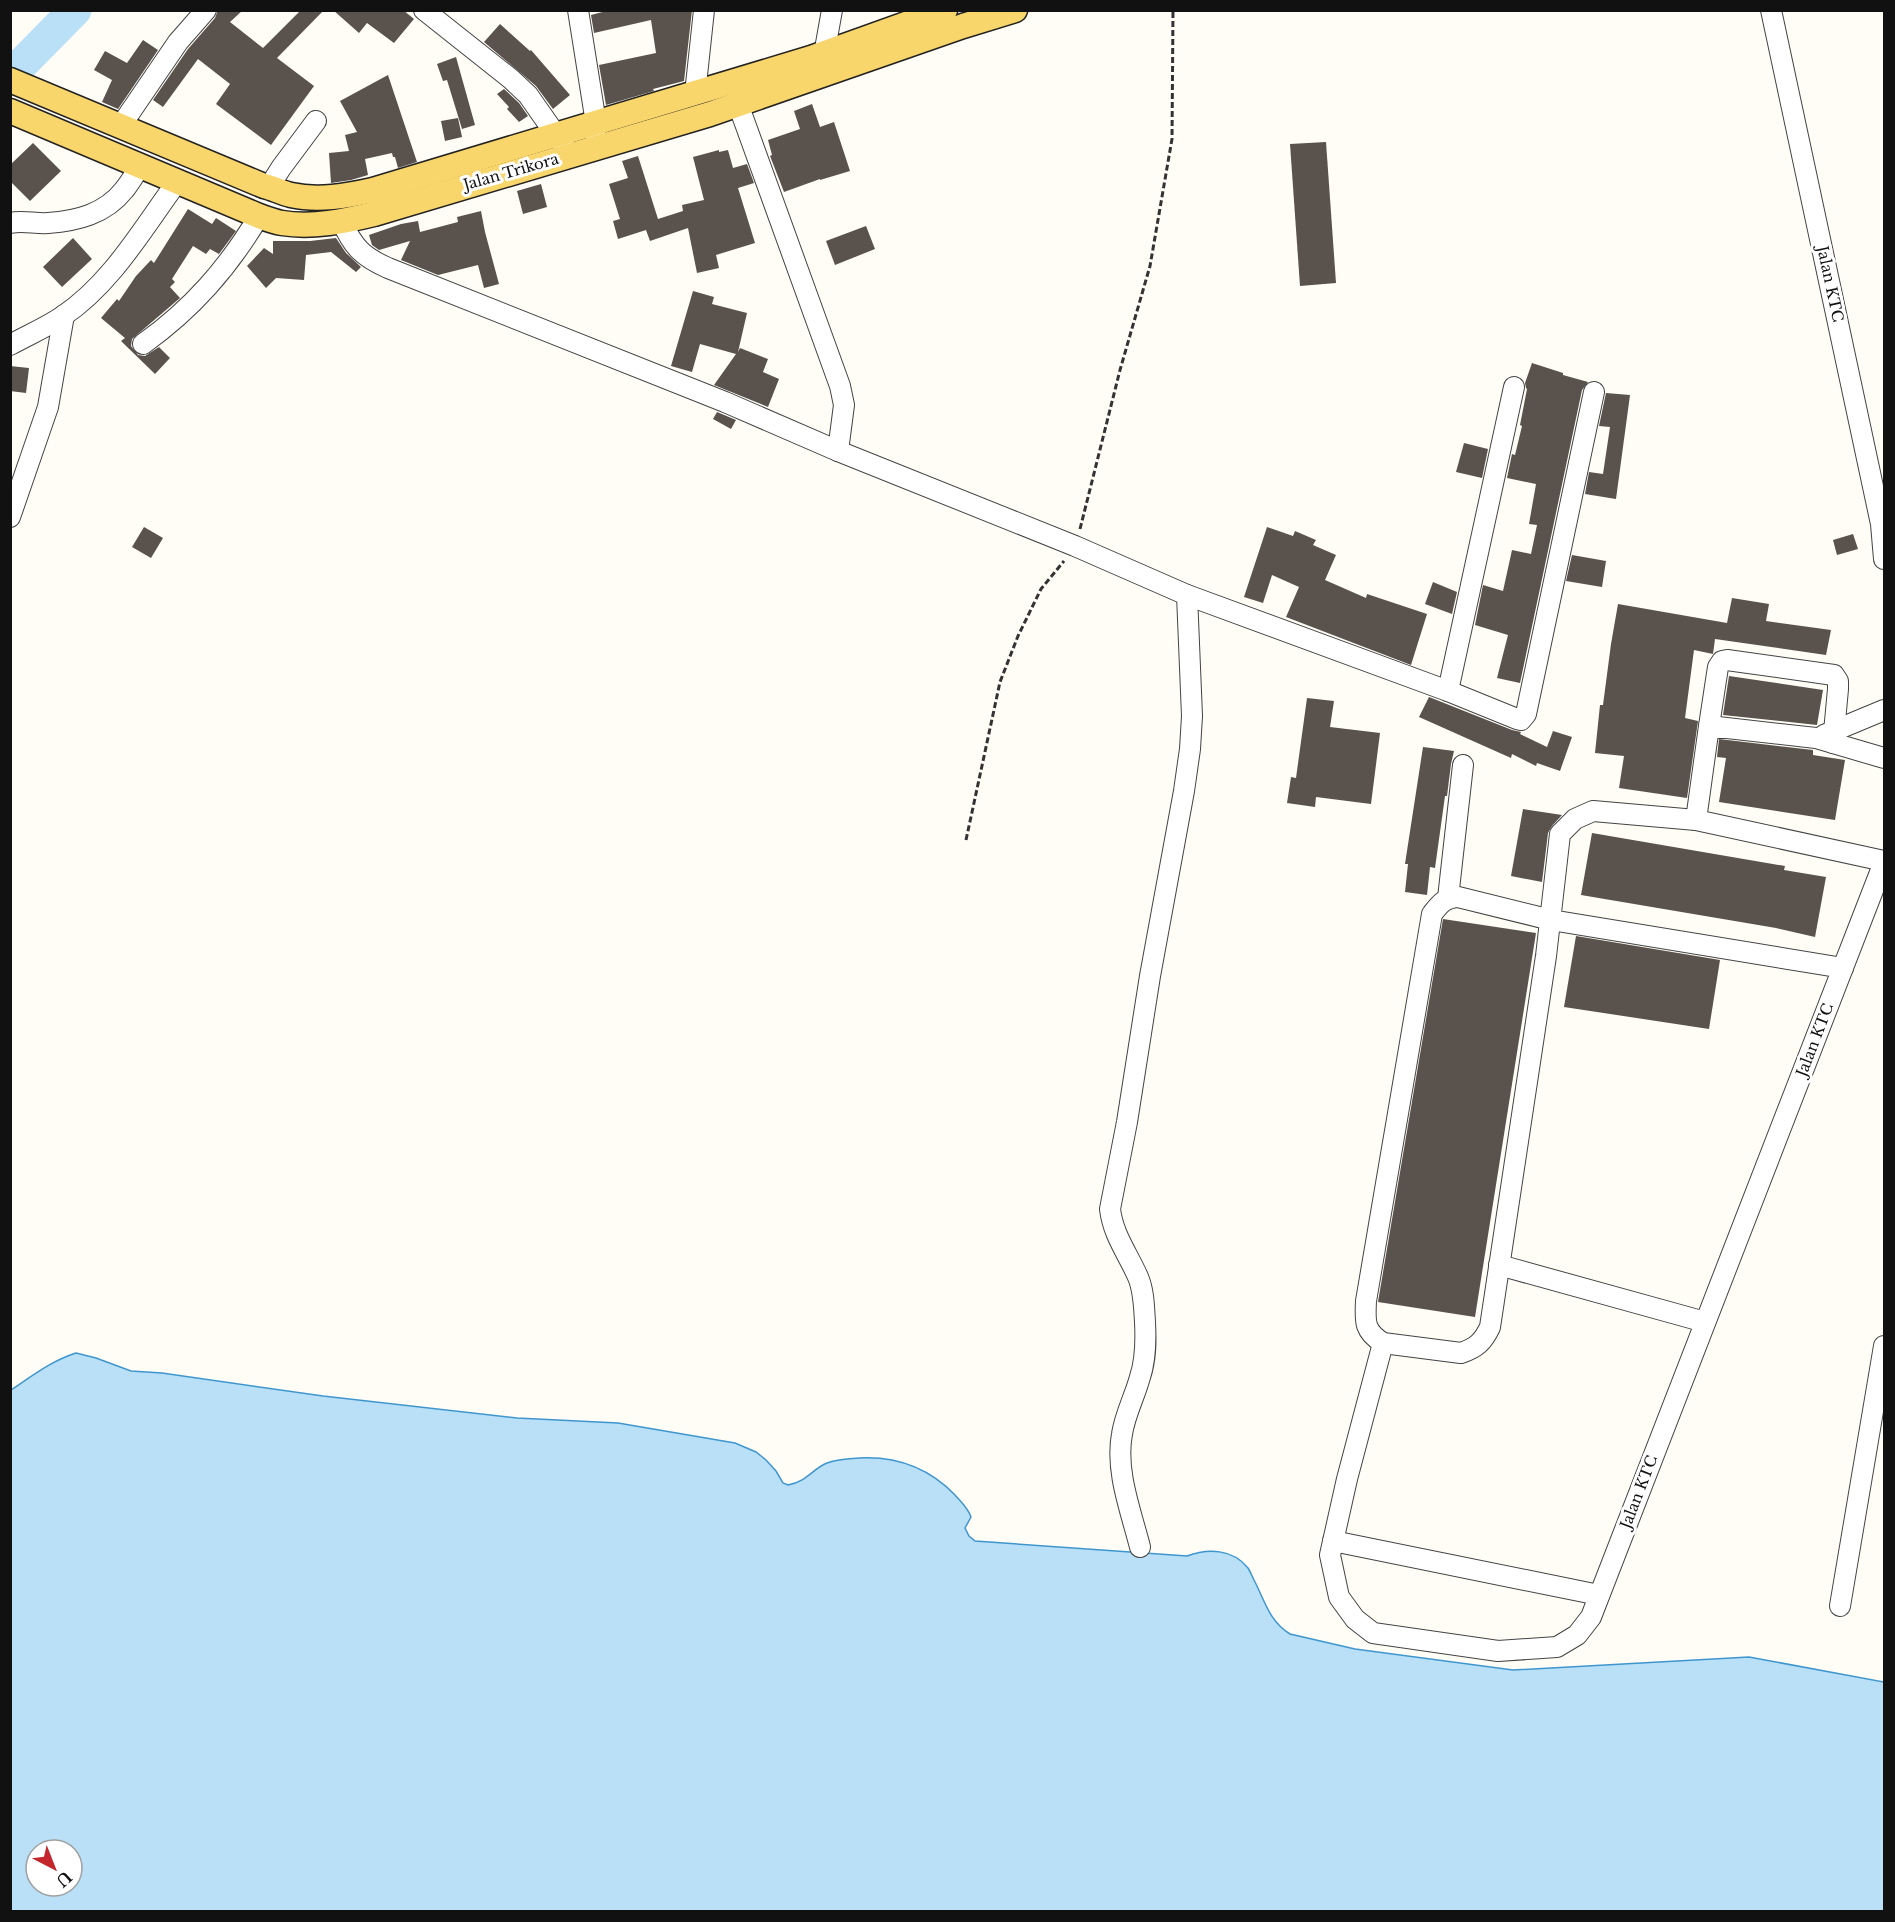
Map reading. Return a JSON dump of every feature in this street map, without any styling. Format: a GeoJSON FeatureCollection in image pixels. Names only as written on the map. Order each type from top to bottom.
{"type":"FeatureCollection","features":[{"type":"Feature","properties":{"kind":"main road","name":"Jalan Trikora"},"geometry":{"type":"LineString","coordinates":[[10,80],[120,127],[291,195],[345,196],[563,146],[595,148],[738,104],[945,10]]}},
{"type":"Feature","properties":{"kind":"main road","name":"Jalan Trikora"},"geometry":{"type":"LineString","coordinates":[[10,111],[259,216],[283,223],[324,224],[374,214],[563,146],[596,123],[695,94],[823,64],[1015,10]]}},
{"type":"Feature","properties":{"kind":"street"},"geometry":{"type":"LineString","coordinates":[[120,127],[178,42],[206,10]]}},
{"type":"Feature","properties":{"kind":"street"},"geometry":{"type":"LineString","coordinates":[[424,10],[528,95],[563,146]]}},
{"type":"Feature","properties":{"kind":"street"},"geometry":{"type":"LineString","coordinates":[[578,10],[596,123],[595,148]]}},
{"type":"Feature","properties":{"kind":"street"},"geometry":{"type":"LineString","coordinates":[[695,94],[704,10]]}},
{"type":"Feature","properties":{"kind":"street"},"geometry":{"type":"LineString","coordinates":[[823,64],[832,10]]}},
{"type":"Feature","properties":{"kind":"street","name":"Jalan KTC"},"geometry":{"type":"LineString","coordinates":[[1771,10],[1881,524],[1884,559]]}},
{"type":"Feature","properties":{"kind":"street"},"geometry":{"type":"LineString","coordinates":[[738,104],[840,386],[844,405],[838,451]]}},
{"type":"Feature","properties":{"kind":"street"},"geometry":{"type":"LineString","coordinates":[[269,187],[280,168],[316,121]]}},
{"type":"Feature","properties":{"kind":"street"},"geometry":{"type":"LineString","coordinates":[[10,223],[19,221],[45,224],[90,216],[124,191],[140,166]]}},
{"type":"Feature","properties":{"kind":"street"},"geometry":{"type":"LineString","coordinates":[[10,345],[64,315],[98,286],[117,265],[177,182]]}},
{"type":"Feature","properties":{"kind":"street"},"geometry":{"type":"LineString","coordinates":[[143,344],[171,325],[198,298],[241,247],[259,216]]}},
{"type":"Feature","properties":{"kind":"street"},"geometry":{"type":"LineString","coordinates":[[342,222],[351,241],[373,262],[1076,546],[1187,595],[1521,720],[1526,714],[1594,392]]}},
{"type":"Feature","properties":{"kind":"street"},"geometry":{"type":"LineString","coordinates":[[10,517],[48,407],[64,315]]}},
{"type":"Feature","properties":{"kind":"street"},"geometry":{"type":"LineString","coordinates":[[1448,691],[1514,387]]}},
{"type":"Feature","properties":{"kind":"street"},"geometry":{"type":"LineString","coordinates":[[1140,1547],[1124,1484],[1121,1454],[1122,1434],[1141,1375],[1146,1351],[1143,1296],[1139,1278],[1116,1235],[1110,1209],[1127,1122],[1190,749],[1192,716],[1187,595]]}},
{"type":"Feature","properties":{"kind":"street"},"geometry":{"type":"LineString","coordinates":[[1696,820],[1718,667],[1722,661],[1834,675],[1838,681],[1838,689],[1828,738]]}},
{"type":"Feature","properties":{"kind":"street"},"geometry":{"type":"LineString","coordinates":[[1828,738],[1884,710]]}},
{"type":"Feature","properties":{"kind":"street"},"geometry":{"type":"LineString","coordinates":[[1709,726],[1828,738],[1884,758]]}},
{"type":"Feature","properties":{"kind":"street"},"geometry":{"type":"LineString","coordinates":[[1448,898],[1462,765]]}},
{"type":"Feature","properties":{"kind":"street"},"geometry":{"type":"LineString","coordinates":[[1843,968],[1551,920],[1458,897],[1448,898],[1441,902],[1432,915],[1366,1301],[1367,1327],[1372,1336],[1383,1343],[1461,1353],[1473,1349],[1484,1339],[1490,1328],[1551,920],[1560,834],[1575,819],[1593,811],[1696,820],[1884,862]]}},
{"type":"Feature","properties":{"kind":"street","name":"Jalan KTC"},"geometry":{"type":"LineString","coordinates":[[1383,1343],[1347,1479],[1330,1555],[1339,1597],[1355,1619],[1373,1634],[1498,1651],[1557,1647],[1577,1635],[1591,1617],[1884,862]]}},
{"type":"Feature","properties":{"kind":"street"},"geometry":{"type":"LineString","coordinates":[[1499,1265],[1705,1322]]}},
{"type":"Feature","properties":{"kind":"street"},"geometry":{"type":"LineString","coordinates":[[1840,1606],[1884,1346]]}},
{"type":"Feature","properties":{"kind":"street"},"geometry":{"type":"LineString","coordinates":[[1333,1541],[1599,1595]]}},
{"type":"Feature","properties":{"kind":"path"},"geometry":{"type":"LineString","coordinates":[[966,840],[1000,681],[1018,636],[1041,590],[1076,546],[1120,370],[1150,266],[1172,139],[1173,10]]}},
{"type":"Feature","properties":{"kind":"water"},"geometry":{"type":"Polygon","coordinates":[[[76,1353],[131,1371],[517,1418],[618,1423],[735,1443],[756,1452],[776,1471],[783,1483],[788,1485],[800,1481],[827,1463],[859,1458],[886,1459],[923,1471],[955,1495],[970,1514],[971,1517],[965,1528],[975,1541],[1187,1556],[1212,1551],[1228,1554],[1248,1568],[1268,1610],[1283,1629],[1290,1634],[1355,1649],[1513,1670],[1749,1657],[1884,1682],[1884,1911],[11,1912],[11,1390],[58,1360],[76,1353]]]}},
{"type":"Feature","properties":{"kind":"building"},"geometry":{"type":"Polygon","coordinates":[[[218,10],[243,10],[230,22],[263,48],[301,10],[324,10],[277,58],[314,86],[271,145],[216,104],[230,84],[198,59],[163,107],[153,100],[188,49],[215,18],[218,10]]]}},
{"type":"Feature","properties":{"kind":"building"},"geometry":{"type":"Polygon","coordinates":[[[333,10],[403,10],[414,19],[394,43],[367,23],[359,33],[333,10]]]}},
{"type":"Feature","properties":{"kind":"building"},"geometry":{"type":"Polygon","coordinates":[[[610,10],[692,10],[684,81],[606,105],[599,65],[656,53],[651,20],[594,33],[591,15],[610,10]]]}},
{"type":"Feature","properties":{"kind":"building"},"geometry":{"type":"Polygon","coordinates":[[[500,24],[531,50],[570,95],[553,109],[536,86],[484,42],[500,24]]]}},
{"type":"Feature","properties":{"kind":"building"},"geometry":{"type":"Polygon","coordinates":[[[143,40],[158,50],[118,109],[102,102],[112,80],[94,70],[105,51],[127,63],[143,40]]]}},
{"type":"Feature","properties":{"kind":"building"},"geometry":{"type":"Polygon","coordinates":[[[456,57],[475,125],[462,129],[447,80],[443,81],[437,64],[456,57]]]}},
{"type":"Feature","properties":{"kind":"building"},"geometry":{"type":"Polygon","coordinates":[[[388,75],[417,162],[398,168],[392,153],[365,159],[368,175],[331,183],[329,153],[349,151],[345,135],[357,132],[340,101],[388,75]]]}},
{"type":"Feature","properties":{"kind":"building"},"geometry":{"type":"Polygon","coordinates":[[[504,89],[519,103],[528,116],[519,122],[497,94],[504,89]]]}},
{"type":"Feature","properties":{"kind":"building"},"geometry":{"type":"Polygon","coordinates":[[[812,104],[820,127],[834,122],[850,171],[784,192],[770,156],[772,155],[768,140],[800,129],[794,111],[812,104]]]}},
{"type":"Feature","properties":{"kind":"building"},"geometry":{"type":"Polygon","coordinates":[[[458,118],[462,137],[445,141],[441,121],[458,118]]]}},
{"type":"Feature","properties":{"kind":"building"},"geometry":{"type":"Polygon","coordinates":[[[1326,142],[1336,283],[1300,286],[1290,144],[1326,142]]]}},
{"type":"Feature","properties":{"kind":"building"},"geometry":{"type":"Polygon","coordinates":[[[33,143],[61,171],[30,201],[10,181],[10,165],[33,143]]]}},
{"type":"Feature","properties":{"kind":"building"},"geometry":{"type":"Polygon","coordinates":[[[719,150],[719,152],[728,150],[733,168],[747,164],[754,183],[738,188],[755,243],[716,255],[719,268],[697,273],[688,228],[650,241],[646,230],[618,239],[613,221],[620,219],[609,184],[628,178],[622,161],[638,156],[658,219],[683,211],[682,205],[704,200],[693,157],[719,150]]]}},
{"type":"Feature","properties":{"kind":"building"},"geometry":{"type":"Polygon","coordinates":[[[541,184],[547,207],[523,214],[517,191],[541,184]]]}},
{"type":"Feature","properties":{"kind":"building"},"geometry":{"type":"Polygon","coordinates":[[[188,209],[212,224],[216,218],[236,231],[219,254],[210,249],[206,254],[193,246],[172,279],[175,282],[170,287],[180,298],[132,339],[131,346],[138,355],[145,356],[159,347],[170,358],[155,374],[121,341],[125,338],[101,318],[117,299],[119,301],[136,276],[151,260],[154,263],[188,209]]]}},
{"type":"Feature","properties":{"kind":"building"},"geometry":{"type":"Polygon","coordinates":[[[481,211],[499,284],[484,288],[478,265],[438,275],[401,260],[410,241],[379,250],[372,245],[369,235],[418,221],[420,232],[458,222],[457,217],[481,211]]]}},
{"type":"Feature","properties":{"kind":"building"},"geometry":{"type":"Polygon","coordinates":[[[866,226],[875,249],[835,265],[826,241],[866,226]]]}},
{"type":"Feature","properties":{"kind":"building"},"geometry":{"type":"Polygon","coordinates":[[[73,238],[92,259],[62,287],[43,267],[73,238]]]}},
{"type":"Feature","properties":{"kind":"building"},"geometry":{"type":"Polygon","coordinates":[[[336,238],[346,253],[361,267],[356,272],[331,252],[306,255],[304,280],[276,278],[266,288],[247,266],[264,248],[273,254],[273,241],[336,238]]]}},
{"type":"Feature","properties":{"kind":"building"},"geometry":{"type":"Polygon","coordinates":[[[693,291],[714,297],[712,304],[747,313],[738,352],[740,348],[768,359],[763,372],[779,379],[768,407],[714,385],[736,354],[700,344],[692,372],[671,366],[693,291]]]}},
{"type":"Feature","properties":{"kind":"building"},"geometry":{"type":"Polygon","coordinates":[[[1532,363],[1588,382],[1582,390],[1520,683],[1497,678],[1508,635],[1475,625],[1483,585],[1503,591],[1512,550],[1531,554],[1537,525],[1529,524],[1536,484],[1507,478],[1512,454],[1515,455],[1522,426],[1520,425],[1527,389],[1525,383],[1532,363]]]}},
{"type":"Feature","properties":{"kind":"building"},"geometry":{"type":"Polygon","coordinates":[[[10,366],[29,368],[26,393],[10,391],[10,366]]]}},
{"type":"Feature","properties":{"kind":"building"},"geometry":{"type":"Polygon","coordinates":[[[1606,393],[1630,395],[1616,499],[1585,494],[1589,472],[1603,474],[1610,427],[1599,426],[1606,393]]]}},
{"type":"Feature","properties":{"kind":"building"},"geometry":{"type":"Polygon","coordinates":[[[717,412],[736,420],[731,429],[713,419],[717,412]]]}},
{"type":"Feature","properties":{"kind":"building"},"geometry":{"type":"Polygon","coordinates":[[[1464,443],[1488,449],[1482,478],[1456,472],[1464,443]]]}},
{"type":"Feature","properties":{"kind":"building"},"geometry":{"type":"Polygon","coordinates":[[[144,527],[163,538],[151,558],[132,547],[144,527]]]}},
{"type":"Feature","properties":{"kind":"building"},"geometry":{"type":"Polygon","coordinates":[[[1267,527],[1293,536],[1295,531],[1316,540],[1313,545],[1336,555],[1325,580],[1366,598],[1367,594],[1427,614],[1411,665],[1286,617],[1299,587],[1272,575],[1263,603],[1244,597],[1267,527]]]}},
{"type":"Feature","properties":{"kind":"building"},"geometry":{"type":"Polygon","coordinates":[[[1853,534],[1858,549],[1837,555],[1833,540],[1853,534]]]}},
{"type":"Feature","properties":{"kind":"building"},"geometry":{"type":"Polygon","coordinates":[[[1572,555],[1606,561],[1602,587],[1566,581],[1572,555]]]}},
{"type":"Feature","properties":{"kind":"building"},"geometry":{"type":"Polygon","coordinates":[[[1433,582],[1457,592],[1452,614],[1425,604],[1433,582]]]}},
{"type":"Feature","properties":{"kind":"building"},"geometry":{"type":"Polygon","coordinates":[[[1732,598],[1769,604],[1766,621],[1831,630],[1826,655],[1715,639],[1713,654],[1694,650],[1685,718],[1698,721],[1687,798],[1619,788],[1624,756],[1595,753],[1600,705],[1603,705],[1618,604],[1727,623],[1732,598]]]}},
{"type":"Feature","properties":{"kind":"building"},"geometry":{"type":"Polygon","coordinates":[[[1729,676],[1823,690],[1817,725],[1723,715],[1729,676]]]}},
{"type":"Feature","properties":{"kind":"building"},"geometry":{"type":"Polygon","coordinates":[[[1429,697],[1521,732],[1520,734],[1547,747],[1553,731],[1572,737],[1560,771],[1537,763],[1536,766],[1512,754],[1511,758],[1419,717],[1429,697]]]}},
{"type":"Feature","properties":{"kind":"building"},"geometry":{"type":"Polygon","coordinates":[[[1307,698],[1334,701],[1330,727],[1380,733],[1371,804],[1316,797],[1315,807],[1287,803],[1291,777],[1296,778],[1307,698]]]}},
{"type":"Feature","properties":{"kind":"building"},"geometry":{"type":"Polygon","coordinates":[[[1719,739],[1813,750],[1813,755],[1845,760],[1835,820],[1719,802],[1726,758],[1717,757],[1719,739]]]}},
{"type":"Feature","properties":{"kind":"building"},"geometry":{"type":"Polygon","coordinates":[[[1423,747],[1454,751],[1435,868],[1430,867],[1427,895],[1405,892],[1408,864],[1405,864],[1423,747]]]}},
{"type":"Feature","properties":{"kind":"building"},"geometry":{"type":"Polygon","coordinates":[[[1523,809],[1562,815],[1548,833],[1542,882],[1511,876],[1523,809]]]}},
{"type":"Feature","properties":{"kind":"building"},"geometry":{"type":"Polygon","coordinates":[[[1592,833],[1785,866],[1784,870],[1826,877],[1815,937],[1776,928],[1581,895],[1592,833]]]}},
{"type":"Feature","properties":{"kind":"building"},"geometry":{"type":"Polygon","coordinates":[[[1443,919],[1536,933],[1475,1317],[1378,1302],[1443,919]]]}},
{"type":"Feature","properties":{"kind":"building"},"geometry":{"type":"Polygon","coordinates":[[[1576,936],[1720,960],[1709,1029],[1564,1007],[1576,936]]]}},
{"type":"Feature","properties":{"kind":"waterway"},"geometry":{"type":"LineString","coordinates":[[10,76],[75,10]]}}]}
